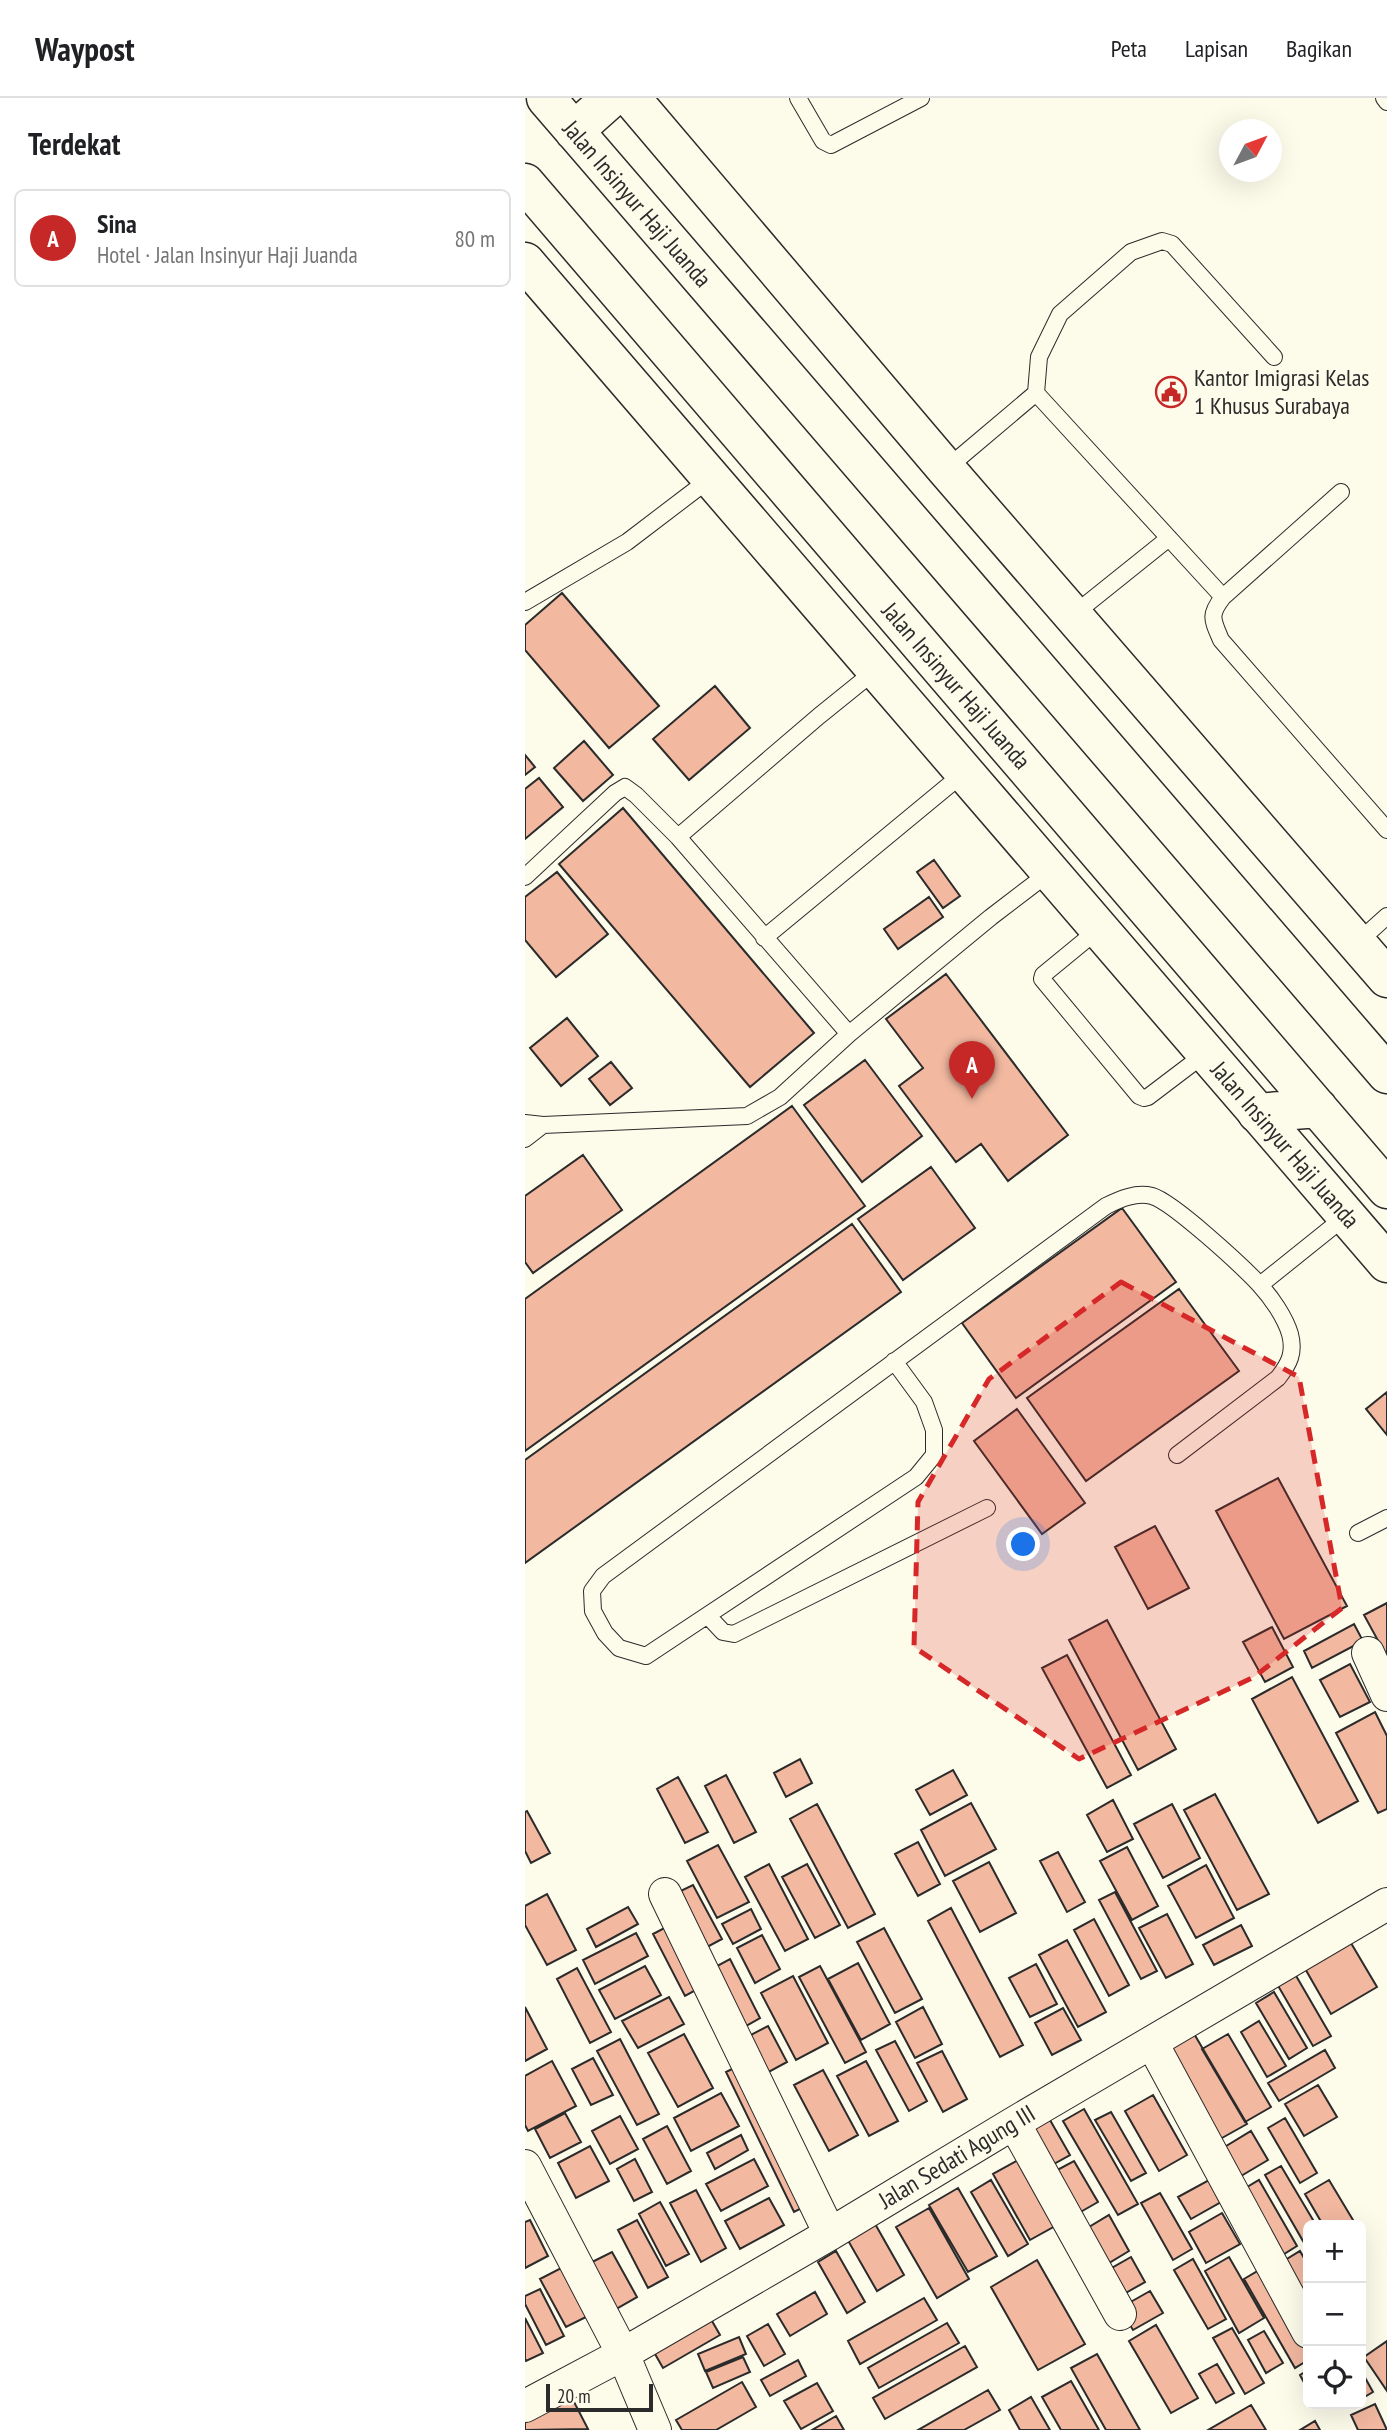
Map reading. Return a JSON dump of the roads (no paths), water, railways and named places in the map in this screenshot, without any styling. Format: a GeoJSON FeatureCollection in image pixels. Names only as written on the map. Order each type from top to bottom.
{"type":"FeatureCollection","features":[{"type":"Feature","properties":{"kind":"main road","name":"Jalan Insinyur Haji Juanda"},"geometry":{"type":"LineString","coordinates":[[546,98],[1387,1074]]}},
{"type":"Feature","properties":{"kind":"main road"},"geometry":{"type":"LineString","coordinates":[[574,131],[611,98]]}},
{"type":"Feature","properties":{"kind":"main road"},"geometry":{"type":"LineString","coordinates":[[631,98],[946,469],[1387,978]]}},
{"type":"Feature","properties":{"kind":"main road","name":"Jalan Insinyur Haji Juanda"},"geometry":{"type":"LineString","coordinates":[[525,183],[1387,1189]]}},
{"type":"Feature","properties":{"kind":"main road","name":"Jalan Insinyur Haji Juanda"},"geometry":{"type":"LineString","coordinates":[[525,262],[1387,1263]]}},
{"type":"Feature","properties":{"kind":"main road"},"geometry":{"type":"LineString","coordinates":[[1257,1113],[1318,1108]]}},
{"type":"Feature","properties":{"kind":"street"},"geometry":{"type":"LineString","coordinates":[[1368,1653],[1387,1695]]}},
{"type":"Feature","properties":{"kind":"street"},"geometry":{"type":"LineString","coordinates":[[665,1894],[830,2234]]}},
{"type":"Feature","properties":{"kind":"street","name":"Jalan Sedati Agung III"},"geometry":{"type":"LineString","coordinates":[[525,2406],[623,2354],[830,2234],[1387,1904]]}},
{"type":"Feature","properties":{"kind":"street"},"geometry":{"type":"LineString","coordinates":[[1152,2043],[1303,2323]]}},
{"type":"Feature","properties":{"kind":"street"},"geometry":{"type":"LineString","coordinates":[[1014,2123],[1120,2314]]}},
{"type":"Feature","properties":{"kind":"street"},"geometry":{"type":"LineString","coordinates":[[525,2165],[623,2354],[655,2430]]}},
{"type":"Feature","properties":{"kind":"lane"},"geometry":{"type":"LineString","coordinates":[[798,98],[823,141],[831,145],[921,98]]}},
{"type":"Feature","properties":{"kind":"lane"},"geometry":{"type":"LineString","coordinates":[[946,469],[1036,393],[1039,357],[1060,314],[1131,252],[1162,242],[1172,244],[1274,356]]}},
{"type":"Feature","properties":{"kind":"lane"},"geometry":{"type":"LineString","coordinates":[[1036,393],[1223,597]]}},
{"type":"Feature","properties":{"kind":"lane"},"geometry":{"type":"LineString","coordinates":[[525,603],[627,542],[711,478]]}},
{"type":"Feature","properties":{"kind":"lane"},"geometry":{"type":"LineString","coordinates":[[1341,492],[1223,597],[1213,611],[1213,623],[1221,640],[1387,830]]}},
{"type":"Feature","properties":{"kind":"lane"},"geometry":{"type":"LineString","coordinates":[[1073,615],[1169,538]]}},
{"type":"Feature","properties":{"kind":"lane"},"geometry":{"type":"LineString","coordinates":[[678,837],[876,670]]}},
{"type":"Feature","properties":{"kind":"lane"},"geometry":{"type":"LineString","coordinates":[[764,937],[965,772]]}},
{"type":"Feature","properties":{"kind":"lane"},"geometry":{"type":"LineString","coordinates":[[525,877],[615,793],[625,788],[636,795],[678,837],[849,1034]]}},
{"type":"Feature","properties":{"kind":"lane"},"geometry":{"type":"LineString","coordinates":[[525,1123],[543,1125],[747,1116],[780,1097],[849,1034],[1050,872]]}},
{"type":"Feature","properties":{"kind":"lane"},"geometry":{"type":"LineString","coordinates":[[1357,943],[1387,916]]}},
{"type":"Feature","properties":{"kind":"lane"},"geometry":{"type":"LineString","coordinates":[[1099,929],[1043,975],[1042,979],[1139,1096],[1148,1097],[1206,1053]]}},
{"type":"Feature","properties":{"kind":"lane"},"geometry":{"type":"LineString","coordinates":[[525,1139],[543,1125]]}},
{"type":"Feature","properties":{"kind":"lane"},"geometry":{"type":"LineString","coordinates":[[894,1361],[924,1402],[934,1430],[934,1455],[916,1477],[646,1656],[619,1648],[605,1633],[593,1611],[592,1591],[603,1576],[894,1361],[1106,1206],[1129,1196],[1150,1196],[1169,1204],[1260,1285],[1285,1322],[1291,1336],[1291,1362],[1278,1378],[1177,1455]]}},
{"type":"Feature","properties":{"kind":"lane"},"geometry":{"type":"LineString","coordinates":[[1260,1285],[1346,1216]]}},
{"type":"Feature","properties":{"kind":"lane"},"geometry":{"type":"LineString","coordinates":[[708,1616],[723,1632],[734,1634],[987,1508]]}},
{"type":"Feature","properties":{"kind":"lane"},"geometry":{"type":"LineString","coordinates":[[1358,1533],[1387,1518]]}},
{"type":"Feature","properties":{"kind":"place","name":"Kantor Imigrasi Kelas 1 Khusus Surabaya"},"geometry":{"type":"Point","coordinates":[1171,392]}},
{"type":"Feature","properties":{"kind":"place","name":"Sina"},"geometry":{"type":"Point","coordinates":[972,1099]}}]}
